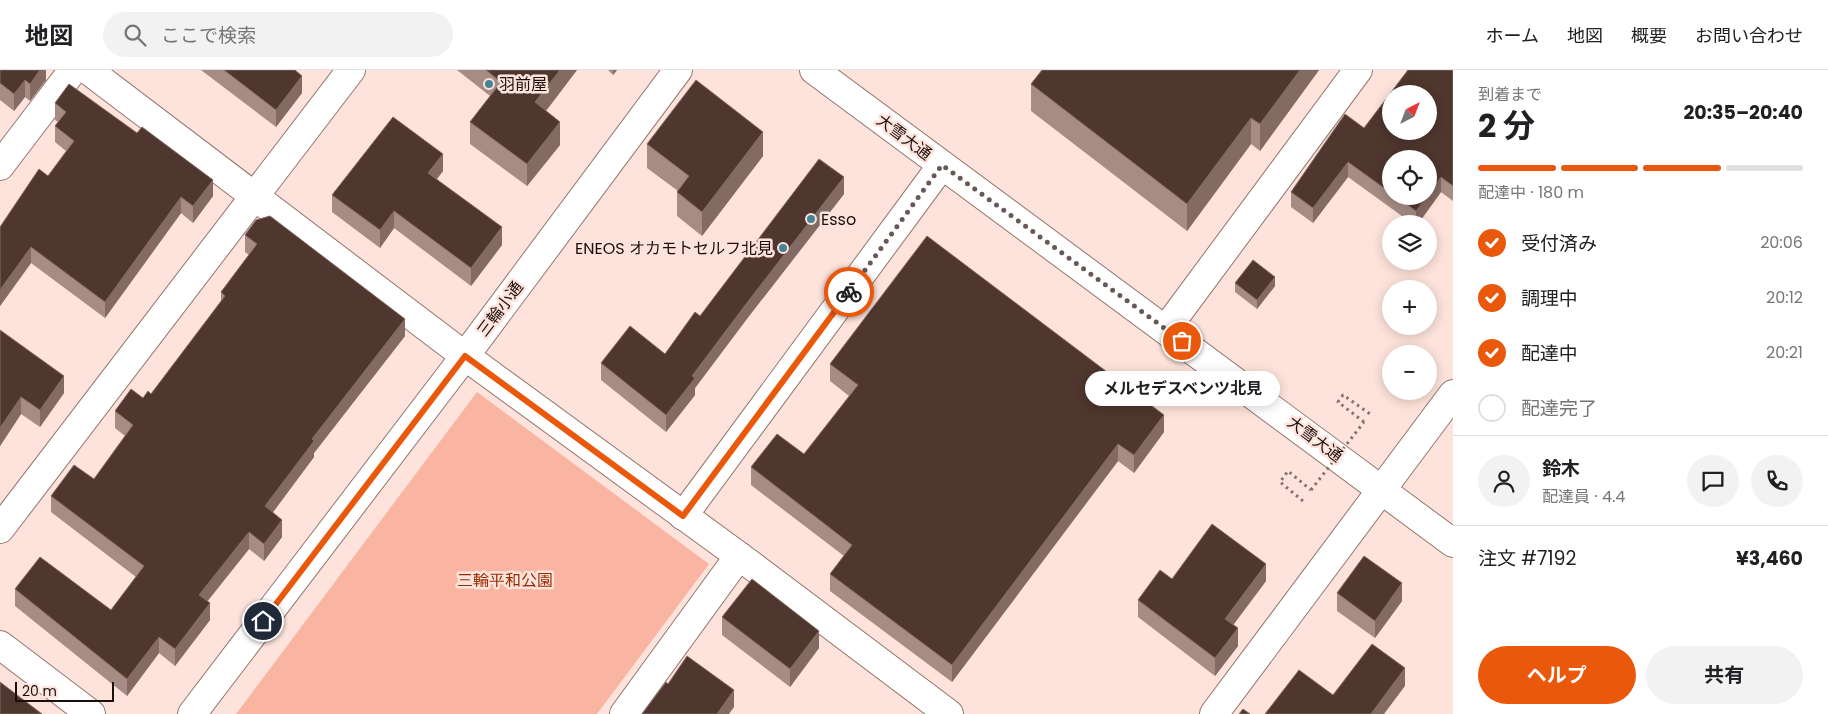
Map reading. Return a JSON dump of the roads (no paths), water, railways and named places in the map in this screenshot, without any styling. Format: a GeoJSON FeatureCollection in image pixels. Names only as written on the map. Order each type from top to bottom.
{"type":"FeatureCollection","features":[{"type":"Feature","properties":{"kind":"main road"},"geometry":{"type":"LineString","coordinates":[[0,166],[73,70]]}},
{"type":"Feature","properties":{"kind":"main road"},"geometry":{"type":"LineString","coordinates":[[88,70],[465,356],[739,556],[949,714]]}},
{"type":"Feature","properties":{"kind":"main road"},"geometry":{"type":"LineString","coordinates":[[0,529],[351,70]]}},
{"type":"Feature","properties":{"kind":"main road","name":"三輪小通"},"geometry":{"type":"LineString","coordinates":[[192,714],[465,356],[678,70]]}},
{"type":"Feature","properties":{"kind":"main road","name":"大雪大通"},"geometry":{"type":"LineString","coordinates":[[814,70],[1453,543]]}},
{"type":"Feature","properties":{"kind":"main road"},"geometry":{"type":"LineString","coordinates":[[1166,329],[1358,70]]}},
{"type":"Feature","properties":{"kind":"main road"},"geometry":{"type":"LineString","coordinates":[[683,516],[942,165]]}},
{"type":"Feature","properties":{"kind":"main road"},"geometry":{"type":"LineString","coordinates":[[1214,714],[1453,394]]}},
{"type":"Feature","properties":{"kind":"main road"},"geometry":{"type":"LineString","coordinates":[[624,714],[739,556]]}},
{"type":"Feature","properties":{"kind":"main road"},"geometry":{"type":"LineString","coordinates":[[0,646],[91,714]]}},
{"type":"Feature","properties":{"kind":"place","name":"羽前屋"},"geometry":{"type":"Point","coordinates":[489,84]}},
{"type":"Feature","properties":{"kind":"place","name":"Esso"},"geometry":{"type":"Point","coordinates":[811,219]}},
{"type":"Feature","properties":{"kind":"place","name":"ENEOS オカモトセルフ北見"},"geometry":{"type":"Point","coordinates":[783,248]}},
{"type":"Feature","properties":{"kind":"place","name":"メルセデスベンツ北見"},"geometry":{"type":"Point","coordinates":[1182,341]}},
{"type":"Feature","properties":{"kind":"park label","name":"三輪平和公園"},"geometry":{"type":"Point","coordinates":[505,580]}}]}
